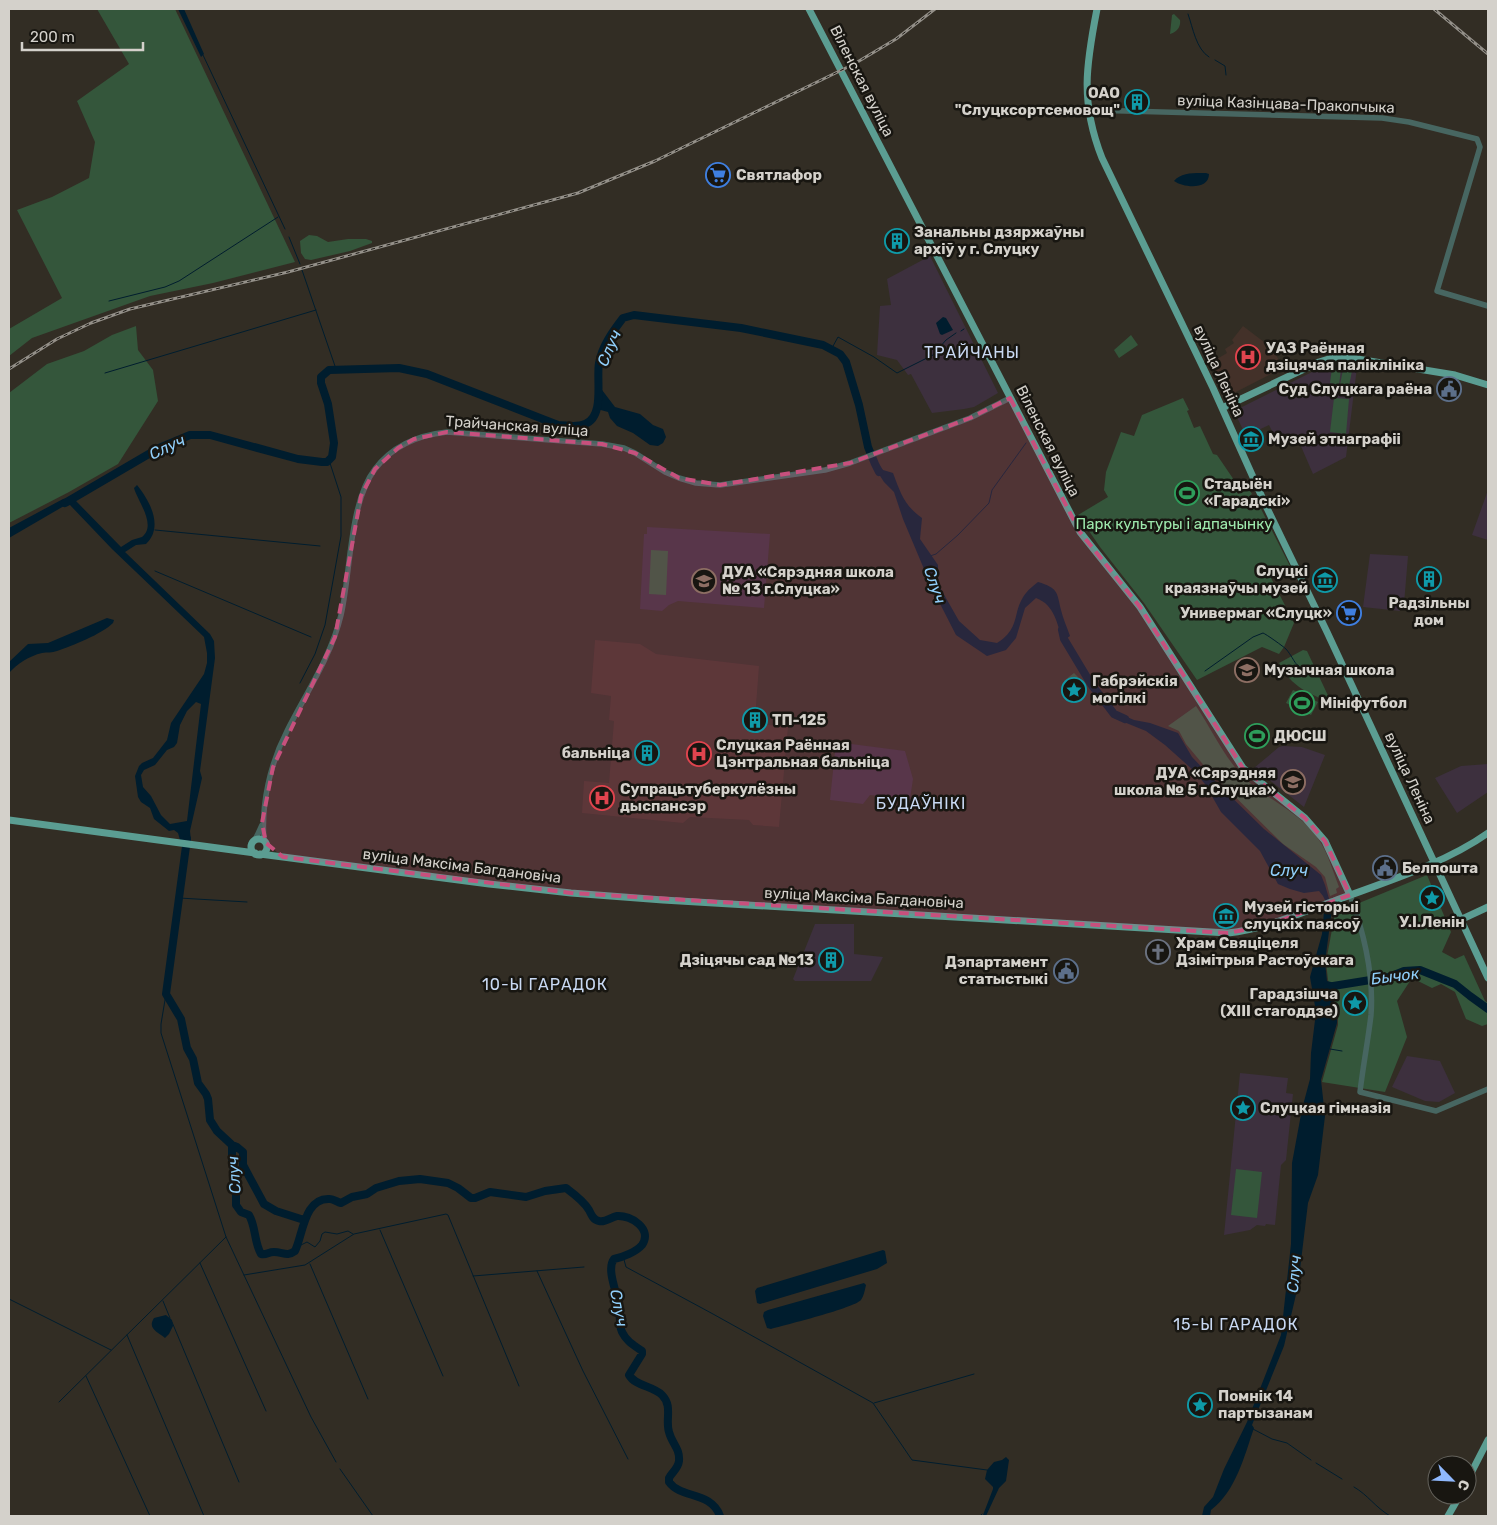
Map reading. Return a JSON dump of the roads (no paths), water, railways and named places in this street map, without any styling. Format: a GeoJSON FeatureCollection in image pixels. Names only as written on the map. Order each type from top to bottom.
{"type":"FeatureCollection","features":[{"type":"Feature","properties":{"kind":"main road","name":"Віленская вуліца"},"geometry":{"type":"LineString","coordinates":[[809,9],[1080,532],[1140,607],[1243,768],[1305,818],[1325,841],[1350,895]]}},
{"type":"Feature","properties":{"kind":"main road","name":"вуліца Леніна"},"geometry":{"type":"LineString","coordinates":[[1097,9],[1086,72],[1092,128],[1102,158],[1222,408],[1266,506],[1327,632],[1488,978]]}},
{"type":"Feature","properties":{"kind":"main road"},"geometry":{"type":"LineString","coordinates":[[1222,408],[1319,362],[1335,357],[1455,375],[1488,385]]}},
{"type":"Feature","properties":{"kind":"main road","name":"вуліца Максіма Багдановіча"},"geometry":{"type":"LineString","coordinates":[[9,820],[230,851],[571,893],[673,901],[1228,933],[1266,926],[1350,895],[1434,862],[1477,841],[1488,833]]}},
{"type":"Feature","properties":{"kind":"main road"},"geometry":{"type":"LineString","coordinates":[[230,851],[242,848],[254,840],[265,843],[265,851],[258,854],[251,848],[254,840]]}},
{"type":"Feature","properties":{"kind":"main road","name":"вуліца Максіма Багдановіча"},"geometry":{"type":"LineString","coordinates":[[265,843],[283,857]]}},
{"type":"Feature","properties":{"kind":"main road"},"geometry":{"type":"LineString","coordinates":[[1460,920],[1488,907]]}},
{"type":"Feature","properties":{"kind":"main road"},"geometry":{"type":"LineString","coordinates":[[1477,1461],[1488,1440]]}},
{"type":"Feature","properties":{"kind":"main road"},"geometry":{"type":"LineString","coordinates":[[1448,1516],[1454,1505]]}},
{"type":"Feature","properties":{"kind":"street","name":"вуліца Казінцава-Пракопчыка"},"geometry":{"type":"LineString","coordinates":[[1089,110],[1374,117],[1409,122],[1472,137],[1479,142],[1478,154],[1437,290],[1488,306]]}},
{"type":"Feature","properties":{"kind":"street","name":"Трайчанская вуліца"},"geometry":{"type":"LineString","coordinates":[[254,840],[262,823],[267,790],[281,744],[335,637],[347,586],[361,496],[375,469],[384,458],[398,448],[414,439],[447,432],[602,444],[624,448],[664,472],[679,478],[707,485],[720,485],[825,470],[852,462],[970,418],[1010,398]]}},
{"type":"Feature","properties":{"kind":"street","name":"Трайчанская вуліца"},"geometry":{"type":"LineString","coordinates":[[262,823],[265,843]]}},
{"type":"Feature","properties":{"kind":"street"},"geometry":{"type":"LineString","coordinates":[[1350,895],[1364,940],[1370,970],[1371,987],[1371,1016],[1360,1092],[1436,1111],[1488,1089]]}},
{"type":"Feature","properties":{"kind":"water"},"geometry":{"type":"Polygon","coordinates":[[[178,9],[184,9],[204,54],[201,57],[178,9]]]}},
{"type":"Feature","properties":{"kind":"water"},"geometry":{"type":"Polygon","coordinates":[[[1193,173],[1209,174],[1208,179],[1201,185],[1189,186],[1174,181],[1181,176],[1193,173]]]}},
{"type":"Feature","properties":{"kind":"water"},"geometry":{"type":"Polygon","coordinates":[[[943,317],[946,318],[953,330],[942,335],[936,323],[943,317]]]}},
{"type":"Feature","properties":{"kind":"water"},"geometry":{"type":"Polygon","coordinates":[[[599,386],[615,407],[640,414],[653,425],[663,429],[666,437],[663,443],[658,446],[650,445],[633,433],[617,426],[610,418],[608,412],[597,409],[599,386]]]}},
{"type":"Feature","properties":{"kind":"water"},"geometry":{"type":"Polygon","coordinates":[[[877,462],[883,470],[893,473],[907,504],[922,518],[920,539],[938,565],[938,584],[959,621],[980,640],[997,643],[1005,637],[1013,625],[1021,600],[1038,582],[1049,586],[1056,592],[1070,636],[1063,641],[1051,610],[1036,598],[1025,608],[1016,638],[1006,650],[987,656],[956,635],[932,588],[903,519],[894,492],[884,482],[873,465],[877,462]]]}},
{"type":"Feature","properties":{"kind":"water"},"geometry":{"type":"Polygon","coordinates":[[[137,485],[150,506],[153,514],[154,530],[146,544],[136,545],[125,552],[210,634],[214,641],[215,658],[200,771],[202,778],[190,831],[191,841],[180,840],[178,833],[174,830],[169,831],[154,819],[150,808],[141,802],[138,797],[135,776],[139,766],[153,758],[167,740],[171,723],[204,674],[207,653],[204,637],[112,549],[70,505],[64,506],[9,538],[9,528],[63,499],[71,498],[121,547],[132,540],[142,537],[148,526],[145,513],[134,488],[137,485]],[[196,702],[187,711],[180,725],[177,743],[174,747],[167,750],[155,765],[144,770],[141,775],[143,787],[151,796],[161,815],[170,824],[187,821],[201,704],[196,702]]]}},
{"type":"Feature","properties":{"kind":"water"},"geometry":{"type":"Polygon","coordinates":[[[107,618],[114,620],[113,623],[102,631],[55,652],[32,656],[9,673],[9,662],[28,644],[48,643],[107,618]]]}},
{"type":"Feature","properties":{"kind":"water","name":"Случ"},"geometry":{"type":"Polygon","coordinates":[[[1118,713],[1134,720],[1150,723],[1178,733],[1192,757],[1212,778],[1264,829],[1321,875],[1332,909],[1325,962],[1327,981],[1335,983],[1336,988],[1331,992],[1337,1013],[1337,1023],[1321,1080],[1325,1116],[1318,1175],[1308,1203],[1298,1286],[1284,1346],[1252,1425],[1254,1428],[1243,1462],[1227,1493],[1211,1510],[1210,1516],[1202,1516],[1204,1507],[1213,1497],[1224,1469],[1247,1422],[1281,1335],[1291,1244],[1292,1163],[1302,1109],[1310,1079],[1316,1012],[1310,977],[1322,934],[1325,900],[1319,891],[1304,893],[1278,884],[1260,851],[1221,812],[1205,784],[1193,770],[1146,731],[1114,718],[1118,713]]]}},
{"type":"Feature","properties":{"kind":"water"},"geometry":{"type":"Polygon","coordinates":[[[883,1250],[885,1251],[887,1263],[877,1269],[760,1304],[757,1303],[755,1291],[757,1288],[883,1250]]]}},
{"type":"Feature","properties":{"kind":"water"},"geometry":{"type":"Polygon","coordinates":[[[864,1283],[866,1285],[863,1297],[856,1303],[833,1312],[771,1329],[767,1328],[763,1316],[764,1312],[768,1310],[864,1283]]]}},
{"type":"Feature","properties":{"kind":"water"},"geometry":{"type":"Polygon","coordinates":[[[166,1315],[172,1320],[173,1326],[165,1338],[154,1330],[152,1322],[154,1318],[166,1315]]]}},
{"type":"Feature","properties":{"kind":"water"},"geometry":{"type":"Polygon","coordinates":[[[1006,1457],[1009,1460],[1006,1481],[999,1488],[986,1516],[983,1515],[993,1489],[985,1479],[987,1470],[994,1462],[1006,1457]]]}},
{"type":"Feature","properties":{"kind":"waterway"},"geometry":{"type":"LineString","coordinates":[[1188,14],[1198,44],[1209,57]]}},
{"type":"Feature","properties":{"kind":"waterway"},"geometry":{"type":"LineString","coordinates":[[203,55],[285,229]]}},
{"type":"Feature","properties":{"kind":"waterway"},"geometry":{"type":"LineString","coordinates":[[1215,60],[1225,66],[1226,75]]}},
{"type":"Feature","properties":{"kind":"waterway"},"geometry":{"type":"LineString","coordinates":[[109,301],[165,287],[179,281],[278,217]]}},
{"type":"Feature","properties":{"kind":"waterway"},"geometry":{"type":"LineString","coordinates":[[289,237],[300,264]]}},
{"type":"Feature","properties":{"kind":"waterway"},"geometry":{"type":"LineString","coordinates":[[302,270],[336,369]]}},
{"type":"Feature","properties":{"kind":"waterway"},"geometry":{"type":"LineString","coordinates":[[105,373],[316,310]]}},
{"type":"Feature","properties":{"kind":"waterway","name":"Случ"},"geometry":{"type":"LineString","coordinates":[[65,503],[159,448],[190,435],[210,435],[298,459],[327,462],[332,457],[334,443],[328,404],[321,383],[321,377],[329,370],[399,368],[427,374],[558,425],[582,425],[591,420],[595,414],[598,397],[599,363],[605,345],[623,318],[634,315],[741,328],[823,345],[840,354],[846,362],[859,405],[868,447],[879,472]]}},
{"type":"Feature","properties":{"kind":"waterway"},"geometry":{"type":"LineString","coordinates":[[832,348],[838,337],[874,357],[897,373],[933,355],[946,340],[956,333]]}},
{"type":"Feature","properties":{"kind":"waterway"},"geometry":{"type":"LineString","coordinates":[[930,556],[936,554],[958,535],[989,503],[992,490],[1026,443]]}},
{"type":"Feature","properties":{"kind":"waterway"},"geometry":{"type":"LineString","coordinates":[[300,683],[315,654],[325,625],[341,536],[341,497],[329,460]]}},
{"type":"Feature","properties":{"kind":"waterway"},"geometry":{"type":"LineString","coordinates":[[155,530],[320,546]]}},
{"type":"Feature","properties":{"kind":"waterway"},"geometry":{"type":"LineString","coordinates":[[155,571],[311,637]]}},
{"type":"Feature","properties":{"kind":"waterway","name":"Случ"},"geometry":{"type":"LineString","coordinates":[[1062,630],[1064,639],[1091,684],[1114,714],[1125,719]]}},
{"type":"Feature","properties":{"kind":"waterway"},"geometry":{"type":"LineString","coordinates":[[1205,671],[1253,637],[1263,633],[1286,649],[1298,666],[1312,670]]}},
{"type":"Feature","properties":{"kind":"waterway","name":"Случ"},"geometry":{"type":"LineString","coordinates":[[187,839],[166,994],[181,1019],[187,1048],[193,1059],[198,1083],[208,1099],[210,1120],[217,1131],[232,1145],[236,1182],[236,1205],[241,1212],[249,1215],[261,1254],[270,1252],[287,1254],[295,1251],[310,1210],[321,1200],[331,1199],[341,1203],[352,1197],[367,1194],[376,1188],[399,1181],[420,1179],[448,1183],[471,1198],[490,1192],[526,1197],[545,1191],[566,1188],[582,1201],[592,1217],[597,1220],[604,1221],[617,1216],[623,1216],[634,1221],[643,1229],[645,1239],[636,1250],[614,1259],[611,1269],[619,1305],[622,1332],[628,1341],[642,1351],[629,1375],[635,1382],[662,1395],[667,1404],[669,1432],[679,1457],[678,1464],[669,1478],[669,1482],[681,1491],[710,1503],[716,1508],[720,1516]]}},
{"type":"Feature","properties":{"kind":"waterway"},"geometry":{"type":"LineString","coordinates":[[179,898],[247,902]]}},
{"type":"Feature","properties":{"kind":"waterway","name":"Бычок"},"geometry":{"type":"LineString","coordinates":[[1327,987],[1389,977],[1404,971],[1420,970],[1455,984],[1488,1009]]}},
{"type":"Feature","properties":{"kind":"waterway"},"geometry":{"type":"LineString","coordinates":[[166,994],[161,1033],[226,1237],[311,1417],[336,1462]]}},
{"type":"Feature","properties":{"kind":"waterway"},"geometry":{"type":"LineString","coordinates":[[1330,1049],[1342,1051]]}},
{"type":"Feature","properties":{"kind":"waterway"},"geometry":{"type":"LineString","coordinates":[[232,1145],[243,1152],[243,1165],[264,1204],[276,1211],[304,1220]]}},
{"type":"Feature","properties":{"kind":"waterway"},"geometry":{"type":"LineString","coordinates":[[244,1275],[305,1265],[354,1234],[446,1214],[519,1386]]}},
{"type":"Feature","properties":{"kind":"waterway"},"geometry":{"type":"LineString","coordinates":[[380,1230],[443,1376]]}},
{"type":"Feature","properties":{"kind":"waterway"},"geometry":{"type":"LineString","coordinates":[[297,1247],[307,1242],[315,1247],[325,1232],[337,1234],[348,1231],[353,1234]]}},
{"type":"Feature","properties":{"kind":"waterway"},"geometry":{"type":"LineString","coordinates":[[59,1402],[226,1237]]}},
{"type":"Feature","properties":{"kind":"waterway"},"geometry":{"type":"LineString","coordinates":[[623,1256],[626,1267],[873,1403],[912,1460],[987,1470]]}},
{"type":"Feature","properties":{"kind":"waterway"},"geometry":{"type":"LineString","coordinates":[[200,1263],[266,1411]]}},
{"type":"Feature","properties":{"kind":"waterway"},"geometry":{"type":"LineString","coordinates":[[310,1264],[368,1399]]}},
{"type":"Feature","properties":{"kind":"waterway"},"geometry":{"type":"LineString","coordinates":[[473,1276],[584,1267]]}},
{"type":"Feature","properties":{"kind":"waterway"},"geometry":{"type":"LineString","coordinates":[[537,1271],[583,1371],[628,1459]]}},
{"type":"Feature","properties":{"kind":"waterway"},"geometry":{"type":"LineString","coordinates":[[9,1299],[111,1350]]}},
{"type":"Feature","properties":{"kind":"waterway"},"geometry":{"type":"LineString","coordinates":[[163,1301],[170,1318]]}},
{"type":"Feature","properties":{"kind":"waterway"},"geometry":{"type":"LineString","coordinates":[[172,1322],[239,1482]]}},
{"type":"Feature","properties":{"kind":"waterway"},"geometry":{"type":"LineString","coordinates":[[127,1335],[204,1516]]}},
{"type":"Feature","properties":{"kind":"waterway"},"geometry":{"type":"LineString","coordinates":[[874,1403],[974,1374]]}},
{"type":"Feature","properties":{"kind":"waterway"},"geometry":{"type":"LineString","coordinates":[[86,1376],[150,1516]]}},
{"type":"Feature","properties":{"kind":"waterway"},"geometry":{"type":"LineString","coordinates":[[1253,1429],[1272,1439],[1287,1443],[1311,1460]]}},
{"type":"Feature","properties":{"kind":"waterway"},"geometry":{"type":"LineString","coordinates":[[1316,1463],[1342,1479]]}},
{"type":"Feature","properties":{"kind":"waterway"},"geometry":{"type":"LineString","coordinates":[[340,1469],[373,1516]]}},
{"type":"Feature","properties":{"kind":"waterway"},"geometry":{"type":"LineString","coordinates":[[1354,1487],[1390,1516]]}},
{"type":"Feature","properties":{"kind":"railway"},"geometry":{"type":"LineString","coordinates":[[9,369],[57,339],[91,323],[130,309],[288,272],[578,193],[655,161],[854,64],[896,39],[935,9]]}},
{"type":"Feature","properties":{"kind":"railway"},"geometry":{"type":"LineString","coordinates":[[1434,9],[1488,54]]}},
{"type":"Feature","properties":{"kind":"place","name":"ОАО \"Слуцксортсемовощ\""},"geometry":{"type":"Point","coordinates":[1137,102]}},
{"type":"Feature","properties":{"kind":"place","name":"Святлафор"},"geometry":{"type":"Point","coordinates":[718,175]}},
{"type":"Feature","properties":{"kind":"place","name":"Занальны дзяржаўны архіў у г. Слуцку"},"geometry":{"type":"Point","coordinates":[897,241]}},
{"type":"Feature","properties":{"kind":"place","name":"УАЗ Раённая дзіцячая паліклініка"},"geometry":{"type":"Point","coordinates":[1248,357]}},
{"type":"Feature","properties":{"kind":"place","name":"Суд Слуцкага раёна"},"geometry":{"type":"Point","coordinates":[1449,389]}},
{"type":"Feature","properties":{"kind":"place","name":"Музей этнаграфіі"},"geometry":{"type":"Point","coordinates":[1251,439]}},
{"type":"Feature","properties":{"kind":"place","name":"Стадыён «Гарадскі»"},"geometry":{"type":"Point","coordinates":[1187,493]}},
{"type":"Feature","properties":{"kind":"place","name":"Радзільны дом"},"geometry":{"type":"Point","coordinates":[1429,579]}},
{"type":"Feature","properties":{"kind":"place","name":"Слуцкі краязнаўчы музей"},"geometry":{"type":"Point","coordinates":[1325,580]}},
{"type":"Feature","properties":{"kind":"place","name":"ДУА «Сярэдняя школа № 13 г.Слуцка»"},"geometry":{"type":"Point","coordinates":[704,581]}},
{"type":"Feature","properties":{"kind":"place","name":"Универмаг «Слуцк»"},"geometry":{"type":"Point","coordinates":[1349,613]}},
{"type":"Feature","properties":{"kind":"place","name":"Музычная школа"},"geometry":{"type":"Point","coordinates":[1247,670]}},
{"type":"Feature","properties":{"kind":"place","name":"Габрэйскія могілкі"},"geometry":{"type":"Point","coordinates":[1074,690]}},
{"type":"Feature","properties":{"kind":"place","name":"Мініфутбол"},"geometry":{"type":"Point","coordinates":[1302,703]}},
{"type":"Feature","properties":{"kind":"place","name":"ТП-125"},"geometry":{"type":"Point","coordinates":[755,720]}},
{"type":"Feature","properties":{"kind":"place","name":"ДЮСШ"},"geometry":{"type":"Point","coordinates":[1257,736]}},
{"type":"Feature","properties":{"kind":"place","name":"бальніца"},"geometry":{"type":"Point","coordinates":[647,753]}},
{"type":"Feature","properties":{"kind":"place","name":"Слуцкая Раённая Цэнтральная бальніца"},"geometry":{"type":"Point","coordinates":[699,754]}},
{"type":"Feature","properties":{"kind":"place","name":"ДУА «Сярэдняя школа № 5 г.Слуцка»"},"geometry":{"type":"Point","coordinates":[1293,782]}},
{"type":"Feature","properties":{"kind":"place","name":"Супрацьтуберкулёзны дыспансэр"},"geometry":{"type":"Point","coordinates":[602,798]}},
{"type":"Feature","properties":{"kind":"place","name":"Белпошта"},"geometry":{"type":"Point","coordinates":[1385,868]}},
{"type":"Feature","properties":{"kind":"place","name":"У.І.Ленін"},"geometry":{"type":"Point","coordinates":[1432,898]}},
{"type":"Feature","properties":{"kind":"place","name":"Музей гісторыі слуцкіх паясоў"},"geometry":{"type":"Point","coordinates":[1226,916]}},
{"type":"Feature","properties":{"kind":"place","name":"Храм Свяціцеля Дзімітрыя Растоўскага"},"geometry":{"type":"Point","coordinates":[1158,952]}},
{"type":"Feature","properties":{"kind":"place","name":"Дзіцячы сад №13"},"geometry":{"type":"Point","coordinates":[831,960]}},
{"type":"Feature","properties":{"kind":"place","name":"Дэпартамент статыстыкі"},"geometry":{"type":"Point","coordinates":[1066,971]}},
{"type":"Feature","properties":{"kind":"place","name":"Гарадзішча (XIII стагоддзе)"},"geometry":{"type":"Point","coordinates":[1355,1003]}},
{"type":"Feature","properties":{"kind":"place","name":"Слуцкая гімназія"},"geometry":{"type":"Point","coordinates":[1243,1108]}},
{"type":"Feature","properties":{"kind":"place","name":"Помнік 14 партызанам"},"geometry":{"type":"Point","coordinates":[1200,1405]}},
{"type":"Feature","properties":{"kind":"district","name":"ТРАЙЧАНЫ"},"geometry":{"type":"Point","coordinates":[972,352]}},
{"type":"Feature","properties":{"kind":"district","name":"БУДАЎНІКІ"},"geometry":{"type":"Point","coordinates":[921,803]}},
{"type":"Feature","properties":{"kind":"district","name":"10-Ы ГАРАДОК"},"geometry":{"type":"Point","coordinates":[545,984]}},
{"type":"Feature","properties":{"kind":"district","name":"15-Ы ГАРАДОК"},"geometry":{"type":"Point","coordinates":[1236,1324]}},
{"type":"Feature","properties":{"kind":"park label","name":"Парк культуры і адпачынку"},"geometry":{"type":"Point","coordinates":[1174,524]}}]}
